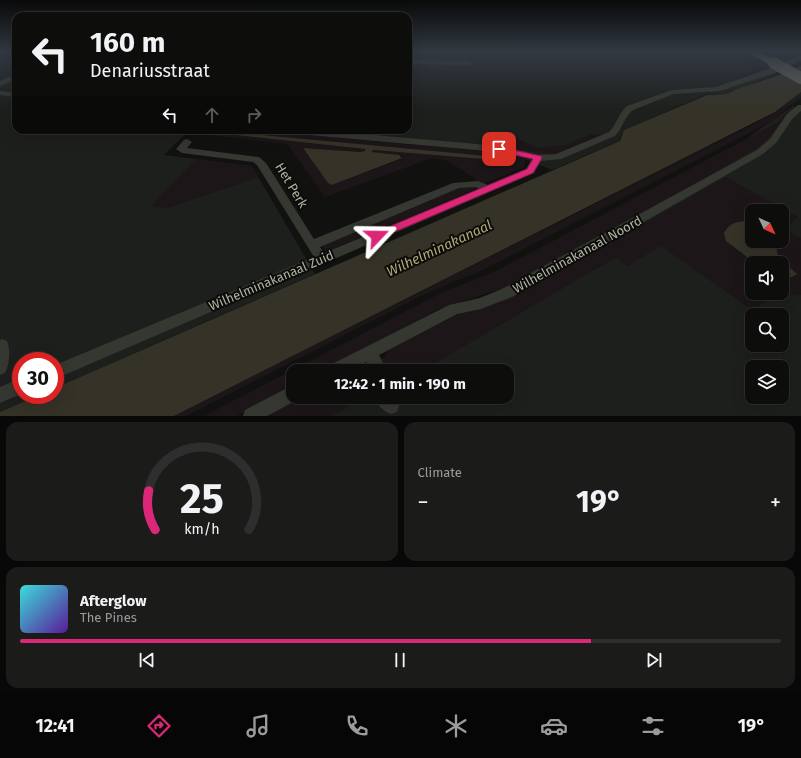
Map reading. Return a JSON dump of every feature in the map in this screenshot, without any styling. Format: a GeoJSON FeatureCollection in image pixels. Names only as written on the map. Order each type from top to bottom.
{"type":"FeatureCollection","features":[{"type":"Feature","properties":{"kind":"highway"},"geometry":{"type":"LineString","coordinates":[[791,71],[801,78]]}},
{"type":"Feature","properties":{"kind":"street"},"geometry":{"type":"LineString","coordinates":[[345,134],[488,148],[510,151],[538,158],[558,157],[609,136],[616,130],[626,111],[668,93],[717,89],[770,71]]}},
{"type":"Feature","properties":{"kind":"street"},"geometry":{"type":"LineString","coordinates":[[0,84],[12,78]]}},
{"type":"Feature","properties":{"kind":"street"},"geometry":{"type":"LineString","coordinates":[[0,93],[12,94]]}},
{"type":"Feature","properties":{"kind":"street","name":"Wilhelminakanaal Noord"},"geometry":{"type":"LineString","coordinates":[[358,364],[369,352],[454,310],[481,303],[507,293],[760,152],[773,141],[790,116],[801,107]]}},
{"type":"Feature","properties":{"kind":"street","name":"Het Perk"},"geometry":{"type":"LineString","coordinates":[[187,142],[181,149],[185,151],[256,159],[261,163],[322,259]]}},
{"type":"Feature","properties":{"kind":"street","name":"Wilhelminakanaal Zuid"},"geometry":{"type":"LineString","coordinates":[[64,368],[530,171],[538,158]]}},
{"type":"Feature","properties":{"kind":"street","name":"Wilhelminakanaal Zuid"},"geometry":{"type":"LineString","coordinates":[[312,245],[457,185],[478,184],[488,189]]}},
{"type":"Feature","properties":{"kind":"street"},"geometry":{"type":"LineString","coordinates":[[0,368],[2,346]]}},
{"type":"Feature","properties":{"kind":"street"},"geometry":{"type":"LineString","coordinates":[[369,352],[375,364]]}},
{"type":"Feature","properties":{"kind":"street"},"geometry":{"type":"LineString","coordinates":[[0,395],[12,390]]}},
{"type":"Feature","properties":{"kind":"street"},"geometry":{"type":"LineString","coordinates":[[252,416],[286,397]]}},
{"type":"Feature","properties":{"kind":"shaded area"},"geometry":{"type":"Polygon","coordinates":[[[0,71],[12,71],[12,134],[185,134],[164,155],[252,166],[315,274],[64,384],[64,352],[12,352],[12,404],[18,404],[0,412],[0,71]]]}},
{"type":"Feature","properties":{"kind":"shaded area"},"geometry":{"type":"Polygon","coordinates":[[[412,71],[773,71],[777,73],[727,94],[707,94],[624,130],[619,141],[552,170],[513,154],[298,134],[412,134],[412,71]]]}},
{"type":"Feature","properties":{"kind":"shaded area"},"geometry":{"type":"Polygon","coordinates":[[[751,71],[763,71],[739,79],[734,79],[751,71]]]}},
{"type":"Feature","properties":{"kind":"shaded area"},"geometry":{"type":"Polygon","coordinates":[[[801,92],[801,96],[776,119],[481,271],[415,299],[186,416],[174,416],[756,123],[775,112],[801,92]]]}},
{"type":"Feature","properties":{"kind":"shaded area"},"geometry":{"type":"Polygon","coordinates":[[[793,106],[801,110],[801,416],[286,416],[306,404],[514,404],[514,364],[374,364],[706,167],[793,106]]]}},
{"type":"Feature","properties":{"kind":"shaded area"},"geometry":{"type":"Polygon","coordinates":[[[787,113],[789,113],[764,143],[739,159],[642,213],[537,268],[506,287],[439,309],[335,364],[304,364],[443,292],[492,273],[777,123],[787,113]]]}},
{"type":"Feature","properties":{"kind":"shaded area"},"geometry":{"type":"Polygon","coordinates":[[[201,134],[226,134],[365,149],[365,151],[360,152],[303,148],[329,184],[335,184],[402,159],[402,156],[399,155],[372,152],[373,150],[507,161],[510,159],[251,134],[298,134],[513,154],[525,159],[524,167],[483,184],[448,161],[432,158],[325,197],[287,144],[201,134]]]}},
{"type":"Feature","properties":{"kind":"shaded area"},"geometry":{"type":"Polygon","coordinates":[[[592,134],[603,135],[555,155],[493,146],[502,136],[509,135],[539,148],[565,145],[592,134]]]}},
{"type":"Feature","properties":{"kind":"shaded area"},"geometry":{"type":"Polygon","coordinates":[[[196,159],[252,166],[259,177],[168,208],[151,206],[196,159]]]}},
{"type":"Feature","properties":{"kind":"shaded area"},"geometry":{"type":"Polygon","coordinates":[[[726,177],[775,204],[745,204],[745,221],[732,224],[724,233],[726,241],[746,256],[745,300],[770,300],[755,308],[749,308],[661,246],[627,266],[617,258],[592,271],[434,364],[382,364],[390,348],[453,316],[509,299],[726,177]]]}},
{"type":"Feature","properties":{"kind":"shaded area"},"geometry":{"type":"Polygon","coordinates":[[[462,186],[480,187],[326,252],[321,244],[462,186]]]}},
{"type":"Feature","properties":{"kind":"shaded area"},"geometry":{"type":"Polygon","coordinates":[[[789,212],[798,217],[789,225],[789,212]]]}},
{"type":"Feature","properties":{"kind":"shaded area"},"geometry":{"type":"Polygon","coordinates":[[[789,229],[793,234],[801,238],[801,295],[789,295],[789,277],[792,277],[789,266],[789,256],[779,256],[777,248],[789,248],[789,229]]]}},
{"type":"Feature","properties":{"kind":"shaded area"},"geometry":{"type":"Polygon","coordinates":[[[286,373],[286,390],[237,416],[204,416],[286,373]]]}},
{"type":"Feature","properties":{"kind":"shaded area"},"geometry":{"type":"Polygon","coordinates":[[[288,404],[352,404],[332,416],[266,416],[288,404]]]}},
{"type":"Feature","properties":{"kind":"water","name":"Wilhelminakanaal"},"geometry":{"type":"Polygon","coordinates":[[[788,71],[801,71],[801,92],[775,112],[174,416],[0,416],[0,412],[18,404],[64,404],[64,384],[620,141],[624,130],[707,95],[727,94],[737,89],[788,71]]]}},
{"type":"Feature","properties":{"kind":"water"},"geometry":{"type":"Polygon","coordinates":[[[226,134],[251,134],[511,159],[508,161],[373,150],[372,152],[399,155],[402,158],[332,185],[328,183],[303,148],[360,152],[365,151],[365,149],[226,134]]]}},
{"type":"Feature","properties":{"kind":"water"},"geometry":{"type":"Polygon","coordinates":[[[745,221],[745,248],[776,248],[779,256],[746,256],[726,241],[724,233],[728,227],[736,223],[745,221]]]}},
{"type":"Feature","properties":{"kind":"water"},"geometry":{"type":"Polygon","coordinates":[[[789,267],[797,274],[792,277],[789,277],[789,267]]]}},
{"type":"Feature","properties":{"kind":"route"},"geometry":{"type":"LineString","coordinates":[[377,236],[530,171],[538,158],[518,152],[499,149]]}}]}
